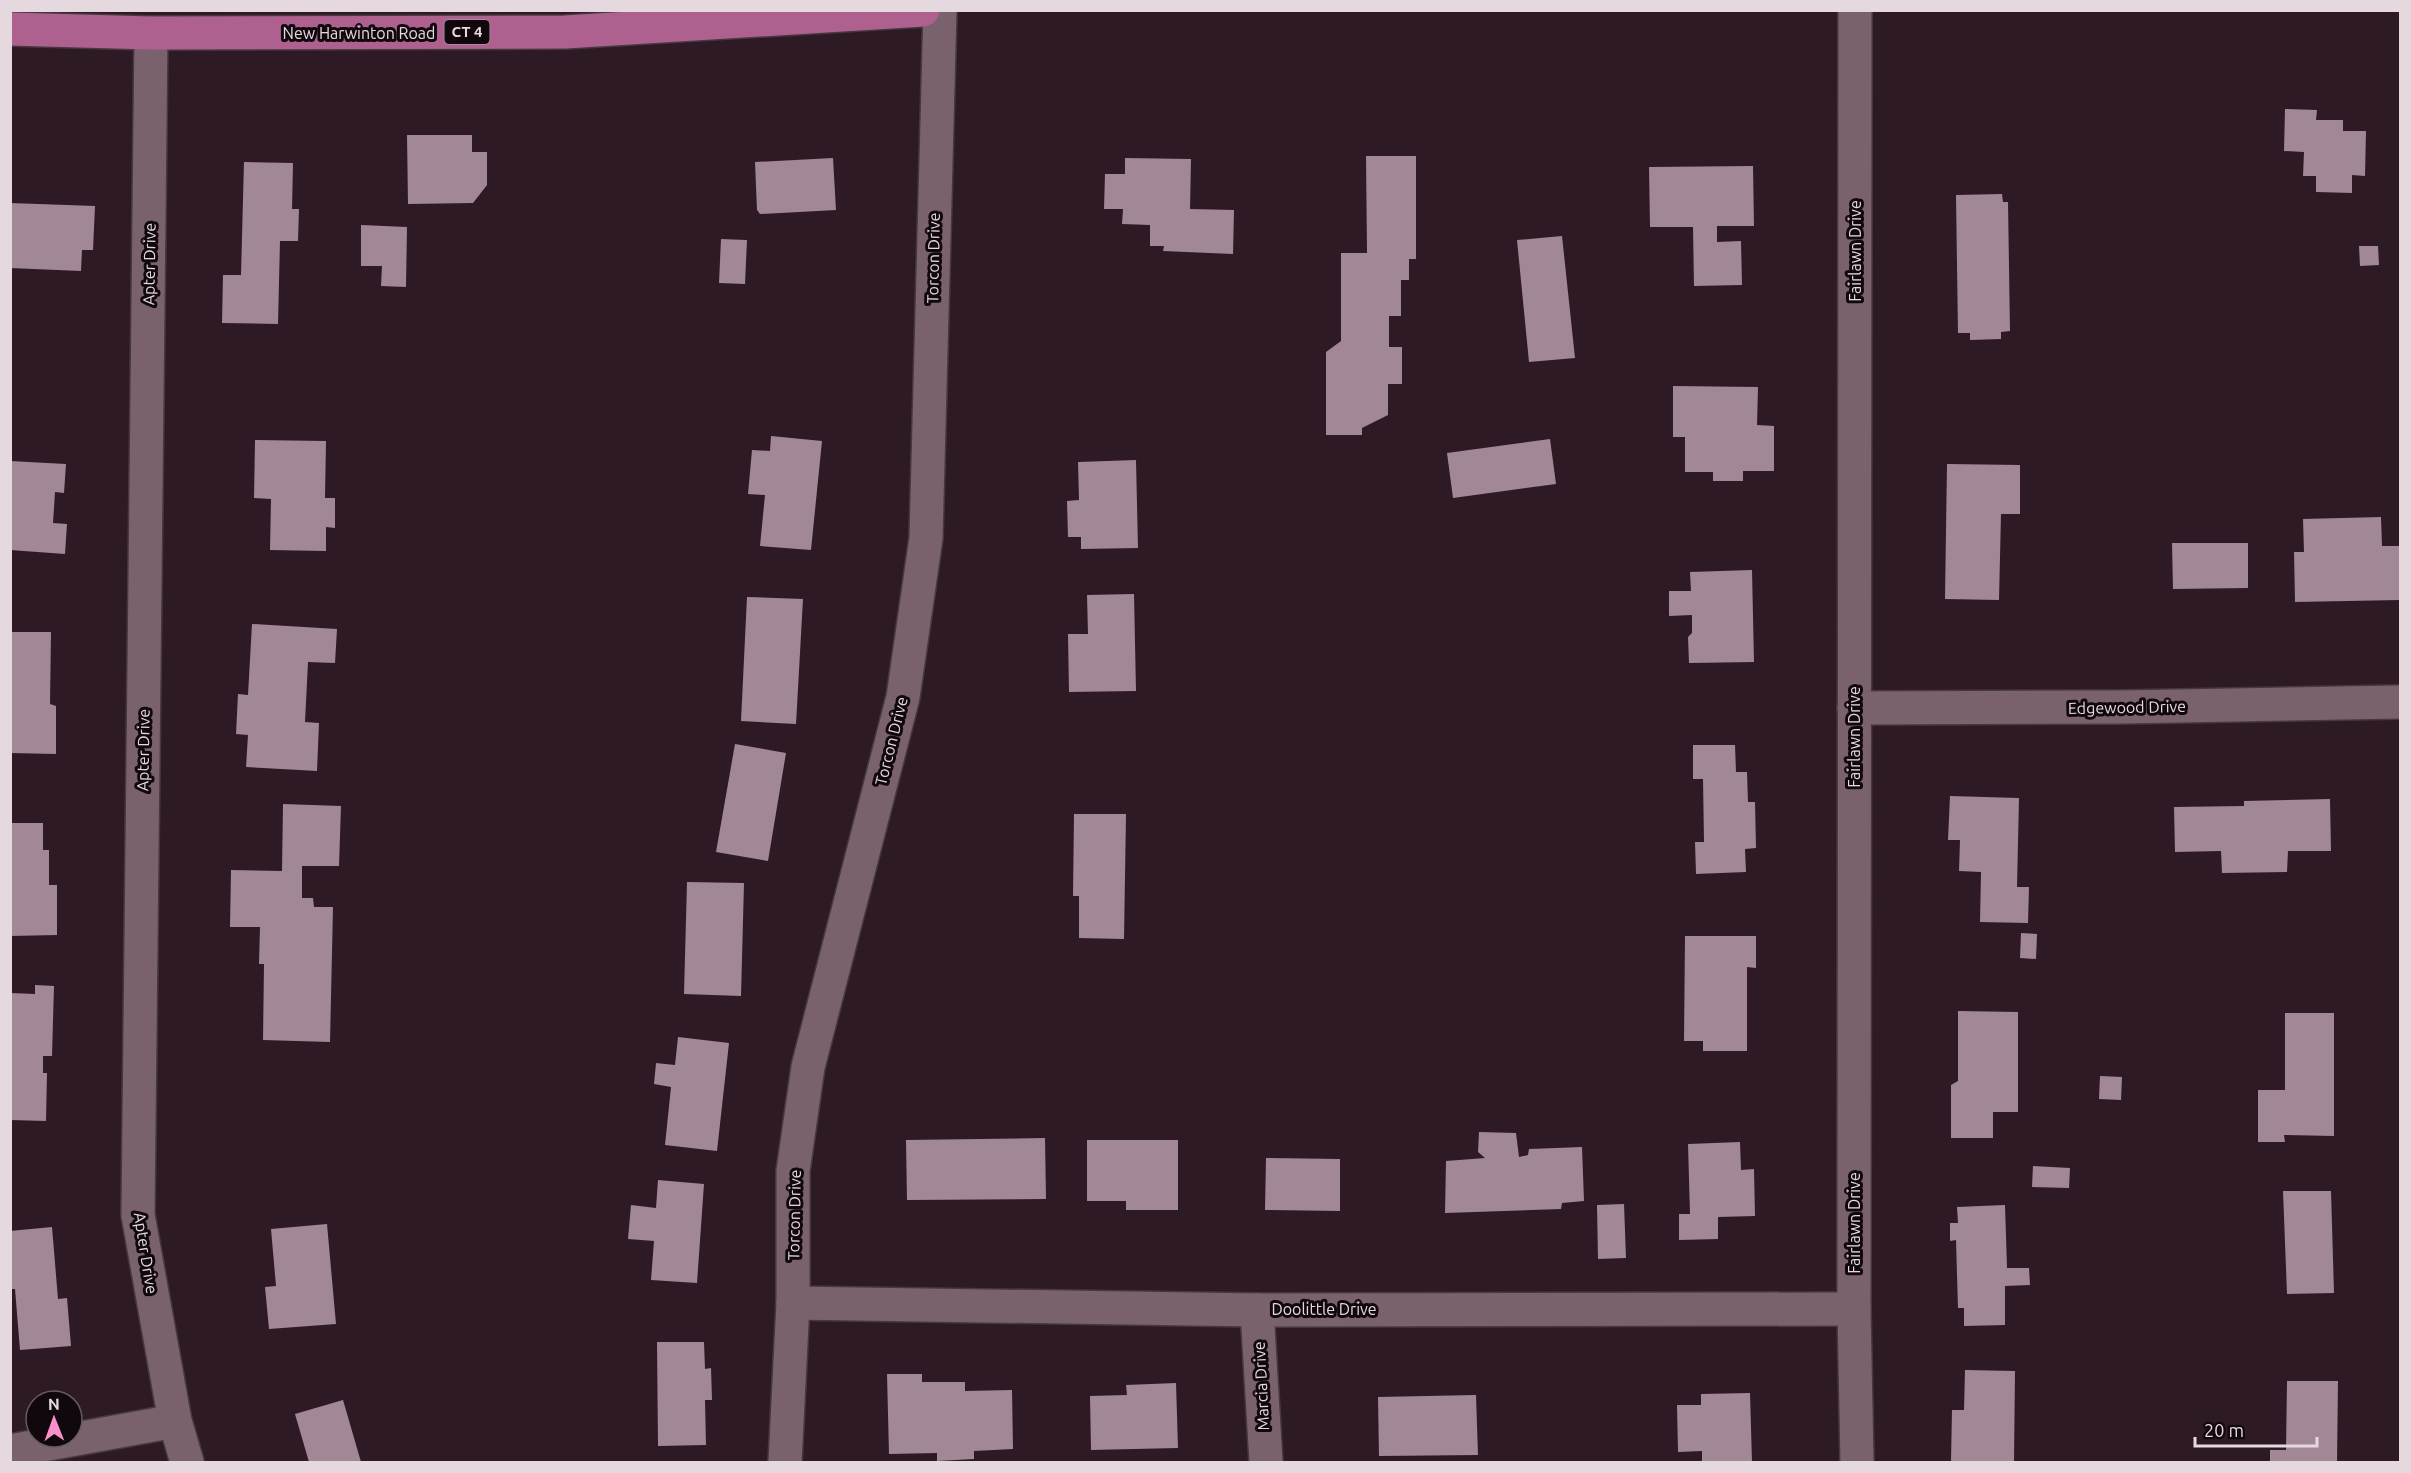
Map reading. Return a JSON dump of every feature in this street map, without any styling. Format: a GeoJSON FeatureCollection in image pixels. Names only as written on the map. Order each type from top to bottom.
{"type":"FeatureCollection","features":[{"type":"Feature","properties":{"kind":"main road","name":"New Harwinton Road"},"geometry":{"type":"LineString","coordinates":[[10,29],[151,33],[565,32],[923,10]]}},
{"type":"Feature","properties":{"kind":"street","name":"Torcon Drive"},"geometry":{"type":"LineString","coordinates":[[785,1462],[793,1303],[793,1171],[808,1067],[903,697],[926,538],[940,10]]}},
{"type":"Feature","properties":{"kind":"street","name":"Fairlawn Drive"},"geometry":{"type":"LineString","coordinates":[[1855,10],[1854,1309],[1857,1462]]}},
{"type":"Feature","properties":{"kind":"street","name":"Apter Drive"},"geometry":{"type":"LineString","coordinates":[[151,33],[138,1215],[175,1421],[187,1462]]}},
{"type":"Feature","properties":{"kind":"street","name":"Edgewood Drive"},"geometry":{"type":"LineString","coordinates":[[1854,708],[2111,707],[2400,702]]}},
{"type":"Feature","properties":{"kind":"street","name":"Doolittle Drive"},"geometry":{"type":"LineString","coordinates":[[793,1303],[1257,1310],[1854,1309]]}},
{"type":"Feature","properties":{"kind":"street","name":"Marcia Drive"},"geometry":{"type":"LineString","coordinates":[[1257,1310],[1266,1462]]}},
{"type":"Feature","properties":{"kind":"street"},"geometry":{"type":"LineString","coordinates":[[10,1451],[175,1421]]}},
{"type":"Feature","properties":{"kind":"building"},"geometry":{"type":"Polygon","coordinates":[[[2285,109],[2317,110],[2316,120],[2343,120],[2343,131],[2366,131],[2365,176],[2352,175],[2352,193],[2316,192],[2316,176],[2303,176],[2304,152],[2284,151],[2285,109]]]}},
{"type":"Feature","properties":{"kind":"building"},"geometry":{"type":"Polygon","coordinates":[[[407,135],[472,135],[472,152],[487,152],[487,185],[473,203],[408,204],[407,135]]]}},
{"type":"Feature","properties":{"kind":"building"},"geometry":{"type":"Polygon","coordinates":[[[1366,156],[1416,156],[1416,259],[1409,259],[1409,280],[1401,280],[1401,316],[1389,316],[1389,347],[1402,347],[1402,384],[1388,384],[1388,415],[1362,428],[1362,435],[1326,435],[1326,352],[1341,341],[1341,253],[1367,253],[1366,156]]]}},
{"type":"Feature","properties":{"kind":"building"},"geometry":{"type":"Polygon","coordinates":[[[833,158],[836,210],[760,214],[757,210],[755,162],[833,158]]]}},
{"type":"Feature","properties":{"kind":"building"},"geometry":{"type":"Polygon","coordinates":[[[1125,158],[1191,159],[1190,209],[1234,210],[1233,254],[1163,251],[1164,246],[1150,246],[1150,225],[1122,224],[1123,209],[1104,209],[1105,174],[1125,174],[1125,158]]]}},
{"type":"Feature","properties":{"kind":"building"},"geometry":{"type":"Polygon","coordinates":[[[244,162],[293,163],[292,209],[299,209],[298,241],[280,241],[278,324],[222,323],[223,275],[241,275],[244,162]]]}},
{"type":"Feature","properties":{"kind":"building"},"geometry":{"type":"Polygon","coordinates":[[[1753,166],[1754,226],[1717,226],[1717,242],[1741,241],[1742,285],[1694,286],[1693,227],[1650,227],[1649,167],[1753,166]]]}},
{"type":"Feature","properties":{"kind":"building"},"geometry":{"type":"Polygon","coordinates":[[[2002,194],[2003,202],[2008,202],[2010,331],[2001,332],[2001,339],[1970,340],[1970,333],[1958,333],[1956,195],[2002,194]]]}},
{"type":"Feature","properties":{"kind":"building"},"geometry":{"type":"Polygon","coordinates":[[[10,203],[95,206],[93,250],[82,250],[81,271],[10,268],[10,203]]]}},
{"type":"Feature","properties":{"kind":"building"},"geometry":{"type":"Polygon","coordinates":[[[361,225],[407,227],[406,287],[381,286],[382,266],[361,266],[361,225]]]}},
{"type":"Feature","properties":{"kind":"building"},"geometry":{"type":"Polygon","coordinates":[[[1562,236],[1575,358],[1529,362],[1517,240],[1562,236]]]}},
{"type":"Feature","properties":{"kind":"building"},"geometry":{"type":"Polygon","coordinates":[[[721,239],[747,240],[745,284],[719,283],[721,239]]]}},
{"type":"Feature","properties":{"kind":"building"},"geometry":{"type":"Polygon","coordinates":[[[2359,246],[2378,246],[2379,265],[2360,266],[2359,246]]]}},
{"type":"Feature","properties":{"kind":"building"},"geometry":{"type":"Polygon","coordinates":[[[1673,386],[1758,387],[1757,425],[1774,426],[1774,471],[1743,471],[1743,481],[1713,481],[1713,472],[1685,472],[1685,437],[1673,437],[1673,386]]]}},
{"type":"Feature","properties":{"kind":"building"},"geometry":{"type":"Polygon","coordinates":[[[771,436],[822,441],[811,550],[760,546],[765,495],[748,494],[752,450],[770,451],[771,436]]]}},
{"type":"Feature","properties":{"kind":"building"},"geometry":{"type":"Polygon","coordinates":[[[1550,439],[1556,484],[1453,498],[1447,453],[1550,439]]]}},
{"type":"Feature","properties":{"kind":"building"},"geometry":{"type":"Polygon","coordinates":[[[255,440],[326,441],[325,498],[335,498],[335,528],[326,527],[326,551],[270,550],[271,499],[254,498],[255,440]]]}},
{"type":"Feature","properties":{"kind":"building"},"geometry":{"type":"Polygon","coordinates":[[[1136,460],[1138,548],[1081,549],[1081,537],[1068,537],[1067,501],[1079,500],[1078,462],[1136,460]]]}},
{"type":"Feature","properties":{"kind":"building"},"geometry":{"type":"Polygon","coordinates":[[[10,461],[66,464],[64,493],[55,492],[53,523],[67,524],[65,554],[10,550],[10,461]]]}},
{"type":"Feature","properties":{"kind":"building"},"geometry":{"type":"Polygon","coordinates":[[[1947,464],[2020,465],[2020,514],[2001,514],[1999,600],[1945,599],[1947,464]]]}},
{"type":"Feature","properties":{"kind":"building"},"geometry":{"type":"Polygon","coordinates":[[[2381,517],[2382,546],[2400,546],[2400,600],[2295,602],[2294,552],[2304,552],[2303,519],[2381,517]]]}},
{"type":"Feature","properties":{"kind":"building"},"geometry":{"type":"Polygon","coordinates":[[[2172,543],[2248,543],[2248,588],[2173,589],[2172,543]]]}},
{"type":"Feature","properties":{"kind":"building"},"geometry":{"type":"Polygon","coordinates":[[[1752,570],[1754,662],[1689,663],[1688,637],[1692,633],[1692,615],[1669,616],[1669,591],[1691,591],[1690,572],[1752,570]]]}},
{"type":"Feature","properties":{"kind":"building"},"geometry":{"type":"Polygon","coordinates":[[[1134,594],[1136,691],[1069,692],[1068,634],[1088,634],[1087,595],[1134,594]]]}},
{"type":"Feature","properties":{"kind":"building"},"geometry":{"type":"Polygon","coordinates":[[[747,597],[803,599],[796,724],[741,721],[747,597]]]}},
{"type":"Feature","properties":{"kind":"building"},"geometry":{"type":"Polygon","coordinates":[[[252,624],[337,629],[335,663],[308,662],[305,722],[319,723],[317,771],[246,767],[248,735],[236,734],[238,694],[248,695],[252,624]]]}},
{"type":"Feature","properties":{"kind":"building"},"geometry":{"type":"Polygon","coordinates":[[[10,632],[51,632],[50,704],[56,706],[56,754],[10,753],[10,632]]]}},
{"type":"Feature","properties":{"kind":"building"},"geometry":{"type":"Polygon","coordinates":[[[735,744],[786,753],[768,861],[716,852],[735,744]]]}},
{"type":"Feature","properties":{"kind":"building"},"geometry":{"type":"Polygon","coordinates":[[[1693,745],[1735,745],[1736,772],[1747,772],[1748,802],[1755,802],[1756,848],[1745,849],[1746,872],[1696,874],[1695,842],[1704,842],[1703,779],[1693,779],[1693,745]]]}},
{"type":"Feature","properties":{"kind":"building"},"geometry":{"type":"Polygon","coordinates":[[[1950,796],[2019,798],[2017,887],[2029,887],[2028,923],[1980,922],[1981,872],[1959,871],[1960,840],[1948,840],[1950,796]]]}},
{"type":"Feature","properties":{"kind":"building"},"geometry":{"type":"Polygon","coordinates":[[[2330,799],[2331,851],[2288,851],[2287,872],[2222,873],[2221,851],[2175,852],[2174,807],[2244,806],[2244,801],[2330,799]]]}},
{"type":"Feature","properties":{"kind":"building"},"geometry":{"type":"Polygon","coordinates":[[[283,804],[341,806],[339,866],[302,866],[302,898],[313,898],[314,907],[333,907],[330,1042],[263,1040],[264,964],[259,964],[260,927],[230,927],[231,870],[282,871],[283,804]]]}},
{"type":"Feature","properties":{"kind":"building"},"geometry":{"type":"Polygon","coordinates":[[[1074,814],[1126,814],[1124,939],[1079,938],[1079,896],[1073,896],[1074,814]]]}},
{"type":"Feature","properties":{"kind":"building"},"geometry":{"type":"Polygon","coordinates":[[[10,823],[43,823],[43,850],[49,850],[49,885],[57,885],[57,935],[10,936],[10,823]]]}},
{"type":"Feature","properties":{"kind":"building"},"geometry":{"type":"Polygon","coordinates":[[[687,882],[744,883],[741,996],[684,994],[687,882]]]}},
{"type":"Feature","properties":{"kind":"building"},"geometry":{"type":"Polygon","coordinates":[[[2021,933],[2037,934],[2036,959],[2020,958],[2021,933]]]}},
{"type":"Feature","properties":{"kind":"building"},"geometry":{"type":"Polygon","coordinates":[[[1685,936],[1756,936],[1756,968],[1747,967],[1747,1051],[1703,1051],[1703,1041],[1684,1041],[1685,936]]]}},
{"type":"Feature","properties":{"kind":"building"},"geometry":{"type":"Polygon","coordinates":[[[35,985],[54,986],[52,1056],[43,1056],[43,1073],[47,1073],[46,1121],[10,1120],[10,993],[35,994],[35,985]]]}},
{"type":"Feature","properties":{"kind":"building"},"geometry":{"type":"Polygon","coordinates":[[[1958,1011],[2018,1012],[2018,1112],[1993,1112],[1993,1138],[1951,1138],[1951,1085],[1958,1081],[1958,1011]]]}},
{"type":"Feature","properties":{"kind":"building"},"geometry":{"type":"Polygon","coordinates":[[[2285,1013],[2334,1013],[2334,1136],[2284,1135],[2285,1142],[2258,1142],[2258,1090],[2285,1090],[2285,1013]]]}},
{"type":"Feature","properties":{"kind":"building"},"geometry":{"type":"Polygon","coordinates":[[[678,1037],[729,1043],[717,1151],[665,1145],[671,1087],[654,1084],[656,1063],[675,1065],[678,1037]]]}},
{"type":"Feature","properties":{"kind":"building"},"geometry":{"type":"Polygon","coordinates":[[[2100,1076],[2122,1077],[2121,1100],[2099,1099],[2100,1076]]]}},
{"type":"Feature","properties":{"kind":"building"},"geometry":{"type":"Polygon","coordinates":[[[1479,1132],[1516,1133],[1519,1157],[1528,1155],[1529,1149],[1582,1147],[1584,1201],[1562,1203],[1561,1209],[1445,1213],[1446,1161],[1485,1158],[1478,1152],[1479,1132]]]}},
{"type":"Feature","properties":{"kind":"building"},"geometry":{"type":"Polygon","coordinates":[[[1045,1138],[1046,1199],[907,1200],[906,1140],[1045,1138]]]}},
{"type":"Feature","properties":{"kind":"building"},"geometry":{"type":"Polygon","coordinates":[[[1087,1140],[1178,1140],[1178,1210],[1126,1210],[1126,1201],[1087,1201],[1087,1140]]]}},
{"type":"Feature","properties":{"kind":"building"},"geometry":{"type":"Polygon","coordinates":[[[1740,1142],[1741,1170],[1754,1169],[1755,1216],[1718,1217],[1718,1239],[1679,1240],[1679,1214],[1690,1214],[1688,1144],[1740,1142]]]}},
{"type":"Feature","properties":{"kind":"building"},"geometry":{"type":"Polygon","coordinates":[[[1266,1158],[1340,1159],[1340,1211],[1265,1210],[1266,1158]]]}},
{"type":"Feature","properties":{"kind":"building"},"geometry":{"type":"Polygon","coordinates":[[[2033,1166],[2070,1168],[2069,1188],[2032,1187],[2033,1166]]]}},
{"type":"Feature","properties":{"kind":"building"},"geometry":{"type":"Polygon","coordinates":[[[658,1180],[704,1184],[697,1283],[651,1280],[654,1241],[628,1239],[631,1205],[656,1208],[658,1180]]]}},
{"type":"Feature","properties":{"kind":"building"},"geometry":{"type":"Polygon","coordinates":[[[2283,1191],[2331,1191],[2334,1293],[2287,1294],[2283,1191]]]}},
{"type":"Feature","properties":{"kind":"building"},"geometry":{"type":"Polygon","coordinates":[[[1624,1204],[1626,1258],[1598,1259],[1597,1205],[1624,1204]]]}},
{"type":"Feature","properties":{"kind":"building"},"geometry":{"type":"Polygon","coordinates":[[[2005,1205],[2007,1268],[2029,1268],[2030,1285],[2005,1286],[2005,1325],[1964,1326],[1964,1308],[1958,1308],[1956,1240],[1950,1241],[1950,1223],[1958,1223],[1957,1207],[2005,1205]]]}},
{"type":"Feature","properties":{"kind":"building"},"geometry":{"type":"Polygon","coordinates":[[[327,1224],[336,1324],[269,1329],[265,1287],[276,1286],[271,1229],[327,1224]]]}},
{"type":"Feature","properties":{"kind":"building"},"geometry":{"type":"Polygon","coordinates":[[[52,1227],[58,1299],[67,1298],[71,1346],[20,1350],[15,1289],[10,1289],[10,1231],[52,1227]]]}},
{"type":"Feature","properties":{"kind":"building"},"geometry":{"type":"Polygon","coordinates":[[[657,1342],[704,1342],[705,1369],[711,1368],[712,1400],[705,1400],[706,1445],[658,1446],[657,1342]]]}},
{"type":"Feature","properties":{"kind":"building"},"geometry":{"type":"Polygon","coordinates":[[[1965,1370],[2015,1371],[2014,1462],[1951,1461],[1952,1410],[1964,1410],[1965,1370]]]}},
{"type":"Feature","properties":{"kind":"building"},"geometry":{"type":"Polygon","coordinates":[[[887,1374],[922,1374],[922,1382],[965,1382],[965,1391],[1012,1390],[1013,1449],[974,1451],[974,1459],[937,1461],[937,1453],[889,1454],[887,1374]]]}},
{"type":"Feature","properties":{"kind":"building"},"geometry":{"type":"Polygon","coordinates":[[[2287,1381],[2338,1381],[2337,1462],[2270,1462],[2270,1450],[2286,1450],[2287,1381]]]}},
{"type":"Feature","properties":{"kind":"building"},"geometry":{"type":"Polygon","coordinates":[[[1176,1383],[1178,1448],[1091,1450],[1090,1396],[1127,1395],[1126,1385],[1176,1383]]]}},
{"type":"Feature","properties":{"kind":"building"},"geometry":{"type":"Polygon","coordinates":[[[1750,1393],[1752,1462],[1702,1462],[1702,1451],[1678,1452],[1677,1405],[1701,1405],[1701,1394],[1750,1393]]]}},
{"type":"Feature","properties":{"kind":"building"},"geometry":{"type":"Polygon","coordinates":[[[1476,1395],[1478,1455],[1379,1456],[1378,1397],[1476,1395]]]}},
{"type":"Feature","properties":{"kind":"building"},"geometry":{"type":"Polygon","coordinates":[[[343,1400],[361,1462],[309,1462],[295,1414],[343,1400]]]}}]}
